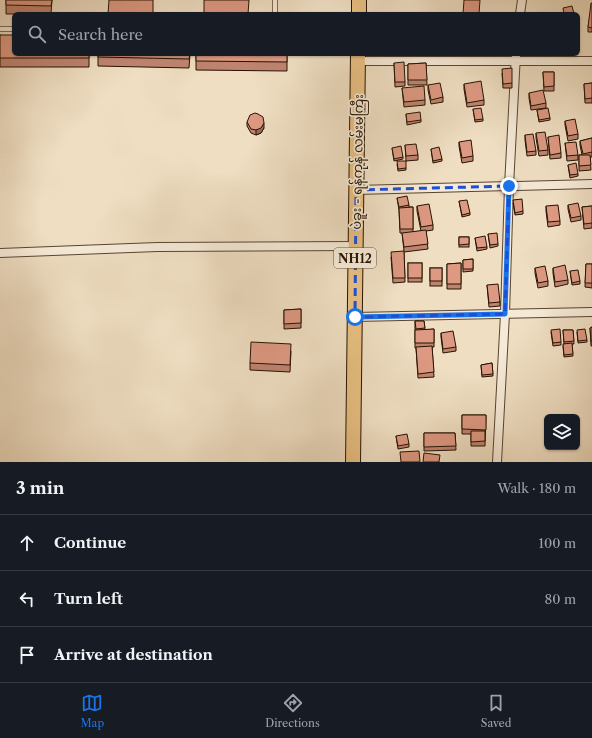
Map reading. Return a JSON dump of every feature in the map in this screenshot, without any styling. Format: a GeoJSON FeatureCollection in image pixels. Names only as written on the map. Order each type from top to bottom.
{"type":"FeatureCollection","features":[{"type":"Feature","properties":{"kind":"highway"},"geometry":{"type":"LineString","coordinates":[[358,12],[359,0]]}},
{"type":"Feature","properties":{"kind":"highway","name":"ပဲခူး - ရန်ကုန် လမ်းမကြီး"},"geometry":{"type":"LineString","coordinates":[[353,462],[358,58]]}},
{"type":"Feature","properties":{"kind":"street"},"geometry":{"type":"LineString","coordinates":[[520,12],[522,0]]}},
{"type":"Feature","properties":{"kind":"street"},"geometry":{"type":"LineString","coordinates":[[358,58],[516,58],[592,61]]}},
{"type":"Feature","properties":{"kind":"street"},"geometry":{"type":"LineString","coordinates":[[498,462],[509,186],[516,58]]}},
{"type":"Feature","properties":{"kind":"street"},"geometry":{"type":"LineString","coordinates":[[356,190],[592,184]]}},
{"type":"Feature","properties":{"kind":"street"},"geometry":{"type":"LineString","coordinates":[[0,252],[157,247],[356,246]]}},
{"type":"Feature","properties":{"kind":"street"},"geometry":{"type":"LineString","coordinates":[[355,317],[592,312]]}},
{"type":"Feature","properties":{"kind":"lane"},"geometry":{"type":"LineString","coordinates":[[275,0],[275,12]]}},
{"type":"Feature","properties":{"kind":"lane"},"geometry":{"type":"LineString","coordinates":[[0,29],[12,29]]}},
{"type":"Feature","properties":{"kind":"highlighted area"},"geometry":{"type":"Polygon","coordinates":[[[509,186],[505,314],[355,317],[356,190],[509,186]]]}},
{"type":"Feature","properties":{"kind":"building"},"geometry":{"type":"Polygon","coordinates":[[[6,0],[52,0],[51,6],[6,5],[6,0]]]}},
{"type":"Feature","properties":{"kind":"building"},"geometry":{"type":"Polygon","coordinates":[[[109,0],[153,0],[153,12],[108,12],[109,0]]]}},
{"type":"Feature","properties":{"kind":"building"},"geometry":{"type":"Polygon","coordinates":[[[204,0],[249,0],[248,12],[204,12],[204,0]]]}},
{"type":"Feature","properties":{"kind":"building"},"geometry":{"type":"Polygon","coordinates":[[[464,0],[480,0],[479,12],[463,12],[464,0]]]}},
{"type":"Feature","properties":{"kind":"building"},"geometry":{"type":"Polygon","coordinates":[[[592,3],[592,28],[588,27],[592,3]]]}},
{"type":"Feature","properties":{"kind":"building"},"geometry":{"type":"Polygon","coordinates":[[[572,6],[574,12],[564,12],[563,8],[572,6]]]}},
{"type":"Feature","properties":{"kind":"building"},"geometry":{"type":"Polygon","coordinates":[[[0,35],[12,35],[12,56],[89,56],[89,58],[0,58],[0,35]]]}},
{"type":"Feature","properties":{"kind":"building"},"geometry":{"type":"Polygon","coordinates":[[[98,56],[190,56],[189,59],[98,56]]]}},
{"type":"Feature","properties":{"kind":"building"},"geometry":{"type":"Polygon","coordinates":[[[196,56],[287,56],[287,62],[196,61],[196,56]]]}},
{"type":"Feature","properties":{"kind":"building"},"geometry":{"type":"Polygon","coordinates":[[[404,62],[405,82],[395,82],[394,63],[404,62]]]}},
{"type":"Feature","properties":{"kind":"building"},"geometry":{"type":"Polygon","coordinates":[[[426,63],[427,80],[408,80],[408,64],[426,63]]]}},
{"type":"Feature","properties":{"kind":"building"},"geometry":{"type":"Polygon","coordinates":[[[512,68],[512,83],[503,84],[502,69],[512,68]]]}},
{"type":"Feature","properties":{"kind":"building"},"geometry":{"type":"Polygon","coordinates":[[[543,72],[554,72],[554,86],[544,87],[543,72]]]}},
{"type":"Feature","properties":{"kind":"building"},"geometry":{"type":"Polygon","coordinates":[[[481,81],[484,100],[467,103],[464,84],[481,81]]]}},
{"type":"Feature","properties":{"kind":"building"},"geometry":{"type":"Polygon","coordinates":[[[440,83],[443,97],[431,100],[428,85],[440,83]]]}},
{"type":"Feature","properties":{"kind":"building"},"geometry":{"type":"Polygon","coordinates":[[[592,83],[592,98],[585,99],[584,84],[592,83]]]}},
{"type":"Feature","properties":{"kind":"building"},"geometry":{"type":"Polygon","coordinates":[[[424,86],[425,100],[404,102],[402,88],[424,86]]]}},
{"type":"Feature","properties":{"kind":"building"},"geometry":{"type":"Polygon","coordinates":[[[543,90],[546,103],[531,106],[529,93],[543,90]]]}},
{"type":"Feature","properties":{"kind":"building"},"geometry":{"type":"Polygon","coordinates":[[[481,108],[483,119],[475,120],[473,109],[481,108]]]}},
{"type":"Feature","properties":{"kind":"building"},"geometry":{"type":"Polygon","coordinates":[[[548,108],[550,118],[539,120],[537,110],[548,108]]]}},
{"type":"Feature","properties":{"kind":"building"},"geometry":{"type":"Polygon","coordinates":[[[420,112],[421,120],[407,122],[406,114],[420,112]]]}},
{"type":"Feature","properties":{"kind":"building"},"geometry":{"type":"Polygon","coordinates":[[[255,113],[263,117],[264,123],[261,128],[256,130],[251,129],[247,122],[250,115],[255,113]]]}},
{"type":"Feature","properties":{"kind":"building"},"geometry":{"type":"Polygon","coordinates":[[[575,119],[578,134],[568,136],[565,121],[575,119]]]}},
{"type":"Feature","properties":{"kind":"building"},"geometry":{"type":"Polygon","coordinates":[[[545,132],[548,150],[539,151],[536,133],[545,132]]]}},
{"type":"Feature","properties":{"kind":"building"},"geometry":{"type":"Polygon","coordinates":[[[533,134],[536,151],[527,152],[525,135],[533,134]]]}},
{"type":"Feature","properties":{"kind":"building"},"geometry":{"type":"Polygon","coordinates":[[[559,135],[561,153],[550,155],[548,137],[559,135]]]}},
{"type":"Feature","properties":{"kind":"building"},"geometry":{"type":"Polygon","coordinates":[[[592,138],[592,152],[583,154],[580,141],[592,138]]]}},
{"type":"Feature","properties":{"kind":"building"},"geometry":{"type":"Polygon","coordinates":[[[471,140],[473,156],[462,158],[459,142],[471,140]]]}},
{"type":"Feature","properties":{"kind":"building"},"geometry":{"type":"Polygon","coordinates":[[[576,142],[578,155],[567,156],[565,143],[576,142]]]}},
{"type":"Feature","properties":{"kind":"building"},"geometry":{"type":"Polygon","coordinates":[[[416,144],[418,155],[406,156],[405,145],[416,144]]]}},
{"type":"Feature","properties":{"kind":"building"},"geometry":{"type":"Polygon","coordinates":[[[401,146],[403,157],[394,159],[392,148],[401,146]]]}},
{"type":"Feature","properties":{"kind":"building"},"geometry":{"type":"Polygon","coordinates":[[[439,147],[442,159],[433,161],[431,149],[439,147]]]}},
{"type":"Feature","properties":{"kind":"building"},"geometry":{"type":"Polygon","coordinates":[[[579,155],[590,155],[591,165],[579,166],[579,155]]]}},
{"type":"Feature","properties":{"kind":"building"},"geometry":{"type":"Polygon","coordinates":[[[397,161],[406,161],[406,168],[398,169],[397,161]]]}},
{"type":"Feature","properties":{"kind":"building"},"geometry":{"type":"Polygon","coordinates":[[[576,163],[578,174],[570,175],[568,165],[576,163]]]}},
{"type":"Feature","properties":{"kind":"building"},"geometry":{"type":"Polygon","coordinates":[[[407,196],[409,205],[399,207],[397,198],[407,196]]]}},
{"type":"Feature","properties":{"kind":"building"},"geometry":{"type":"Polygon","coordinates":[[[522,199],[523,211],[515,213],[513,200],[522,199]]]}},
{"type":"Feature","properties":{"kind":"building"},"geometry":{"type":"Polygon","coordinates":[[[467,200],[470,213],[462,215],[459,201],[467,200]]]}},
{"type":"Feature","properties":{"kind":"building"},"geometry":{"type":"Polygon","coordinates":[[[578,203],[581,216],[571,218],[568,205],[578,203]]]}},
{"type":"Feature","properties":{"kind":"building"},"geometry":{"type":"Polygon","coordinates":[[[429,204],[433,225],[421,227],[417,206],[429,204]]]}},
{"type":"Feature","properties":{"kind":"building"},"geometry":{"type":"Polygon","coordinates":[[[558,205],[560,221],[548,222],[546,206],[558,205]]]}},
{"type":"Feature","properties":{"kind":"building"},"geometry":{"type":"Polygon","coordinates":[[[592,206],[592,223],[584,224],[582,207],[592,206]]]}},
{"type":"Feature","properties":{"kind":"building"},"geometry":{"type":"Polygon","coordinates":[[[413,207],[413,229],[400,229],[399,208],[413,207]]]}},
{"type":"Feature","properties":{"kind":"building"},"geometry":{"type":"Polygon","coordinates":[[[426,230],[428,244],[404,247],[402,233],[426,230]]]}},
{"type":"Feature","properties":{"kind":"building"},"geometry":{"type":"Polygon","coordinates":[[[497,233],[498,244],[490,245],[488,234],[497,233]]]}},
{"type":"Feature","properties":{"kind":"building"},"geometry":{"type":"Polygon","coordinates":[[[485,236],[487,247],[477,248],[475,238],[485,236]]]}},
{"type":"Feature","properties":{"kind":"building"},"geometry":{"type":"Polygon","coordinates":[[[459,237],[469,237],[469,244],[459,245],[459,237]]]}},
{"type":"Feature","properties":{"kind":"building"},"geometry":{"type":"Polygon","coordinates":[[[404,251],[405,278],[393,278],[391,252],[404,251]]]}},
{"type":"Feature","properties":{"kind":"building"},"geometry":{"type":"Polygon","coordinates":[[[473,259],[473,269],[463,269],[463,260],[473,259]]]}},
{"type":"Feature","properties":{"kind":"building"},"geometry":{"type":"Polygon","coordinates":[[[408,263],[422,263],[422,278],[408,278],[408,263]]]}},
{"type":"Feature","properties":{"kind":"building"},"geometry":{"type":"Polygon","coordinates":[[[461,263],[461,284],[447,284],[447,264],[461,263]]]}},
{"type":"Feature","properties":{"kind":"building"},"geometry":{"type":"Polygon","coordinates":[[[586,264],[592,264],[592,283],[585,283],[586,264]]]}},
{"type":"Feature","properties":{"kind":"building"},"geometry":{"type":"Polygon","coordinates":[[[565,265],[568,280],[555,282],[553,268],[565,265]]]}},
{"type":"Feature","properties":{"kind":"building"},"geometry":{"type":"Polygon","coordinates":[[[545,266],[548,281],[538,283],[535,268],[545,266]]]}},
{"type":"Feature","properties":{"kind":"building"},"geometry":{"type":"Polygon","coordinates":[[[430,268],[442,268],[442,281],[430,281],[430,268]]]}},
{"type":"Feature","properties":{"kind":"building"},"geometry":{"type":"Polygon","coordinates":[[[578,270],[580,281],[572,283],[570,271],[578,270]]]}},
{"type":"Feature","properties":{"kind":"building"},"geometry":{"type":"Polygon","coordinates":[[[498,284],[500,302],[489,303],[487,285],[498,284]]]}},
{"type":"Feature","properties":{"kind":"building"},"geometry":{"type":"Polygon","coordinates":[[[301,309],[301,323],[284,324],[284,310],[301,309]]]}},
{"type":"Feature","properties":{"kind":"building"},"geometry":{"type":"Polygon","coordinates":[[[415,321],[424,321],[425,328],[416,329],[415,321]]]}},
{"type":"Feature","properties":{"kind":"building"},"geometry":{"type":"Polygon","coordinates":[[[592,327],[592,341],[591,341],[590,328],[592,327]]]}},
{"type":"Feature","properties":{"kind":"building"},"geometry":{"type":"Polygon","coordinates":[[[434,329],[434,343],[415,343],[415,330],[434,329]]]}},
{"type":"Feature","properties":{"kind":"building"},"geometry":{"type":"Polygon","coordinates":[[[560,329],[561,342],[553,343],[551,330],[560,329]]]}},
{"type":"Feature","properties":{"kind":"building"},"geometry":{"type":"Polygon","coordinates":[[[585,329],[587,340],[578,341],[577,330],[585,329]]]}},
{"type":"Feature","properties":{"kind":"building"},"geometry":{"type":"Polygon","coordinates":[[[563,330],[573,330],[574,341],[564,342],[563,330]]]}},
{"type":"Feature","properties":{"kind":"building"},"geometry":{"type":"Polygon","coordinates":[[[453,331],[456,347],[443,349],[441,333],[453,331]]]}},
{"type":"Feature","properties":{"kind":"building"},"geometry":{"type":"Polygon","coordinates":[[[251,342],[291,344],[290,365],[250,363],[251,342]]]}},
{"type":"Feature","properties":{"kind":"building"},"geometry":{"type":"Polygon","coordinates":[[[572,343],[573,354],[564,355],[563,344],[572,343]]]}},
{"type":"Feature","properties":{"kind":"building"},"geometry":{"type":"Polygon","coordinates":[[[432,346],[434,372],[418,374],[416,347],[432,346]]]}},
{"type":"Feature","properties":{"kind":"building"},"geometry":{"type":"Polygon","coordinates":[[[492,363],[493,374],[482,375],[481,365],[492,363]]]}},
{"type":"Feature","properties":{"kind":"building"},"geometry":{"type":"Polygon","coordinates":[[[462,415],[486,415],[486,430],[462,429],[462,415]]]}},
{"type":"Feature","properties":{"kind":"building"},"geometry":{"type":"Polygon","coordinates":[[[471,431],[485,431],[485,441],[471,442],[471,431]]]}},
{"type":"Feature","properties":{"kind":"building"},"geometry":{"type":"Polygon","coordinates":[[[424,433],[455,433],[456,446],[424,447],[424,433]]]}},
{"type":"Feature","properties":{"kind":"building"},"geometry":{"type":"Polygon","coordinates":[[[407,434],[409,444],[398,446],[396,436],[407,434]]]}},
{"type":"Feature","properties":{"kind":"building"},"geometry":{"type":"Polygon","coordinates":[[[419,451],[420,462],[401,462],[400,452],[419,451]]]}},
{"type":"Feature","properties":{"kind":"building"},"geometry":{"type":"Polygon","coordinates":[[[424,453],[440,455],[439,462],[423,462],[424,453]]]}},
{"type":"Feature","properties":{"kind":"route"},"geometry":{"type":"LineString","coordinates":[[355,317],[505,314],[509,186]]}}]}
